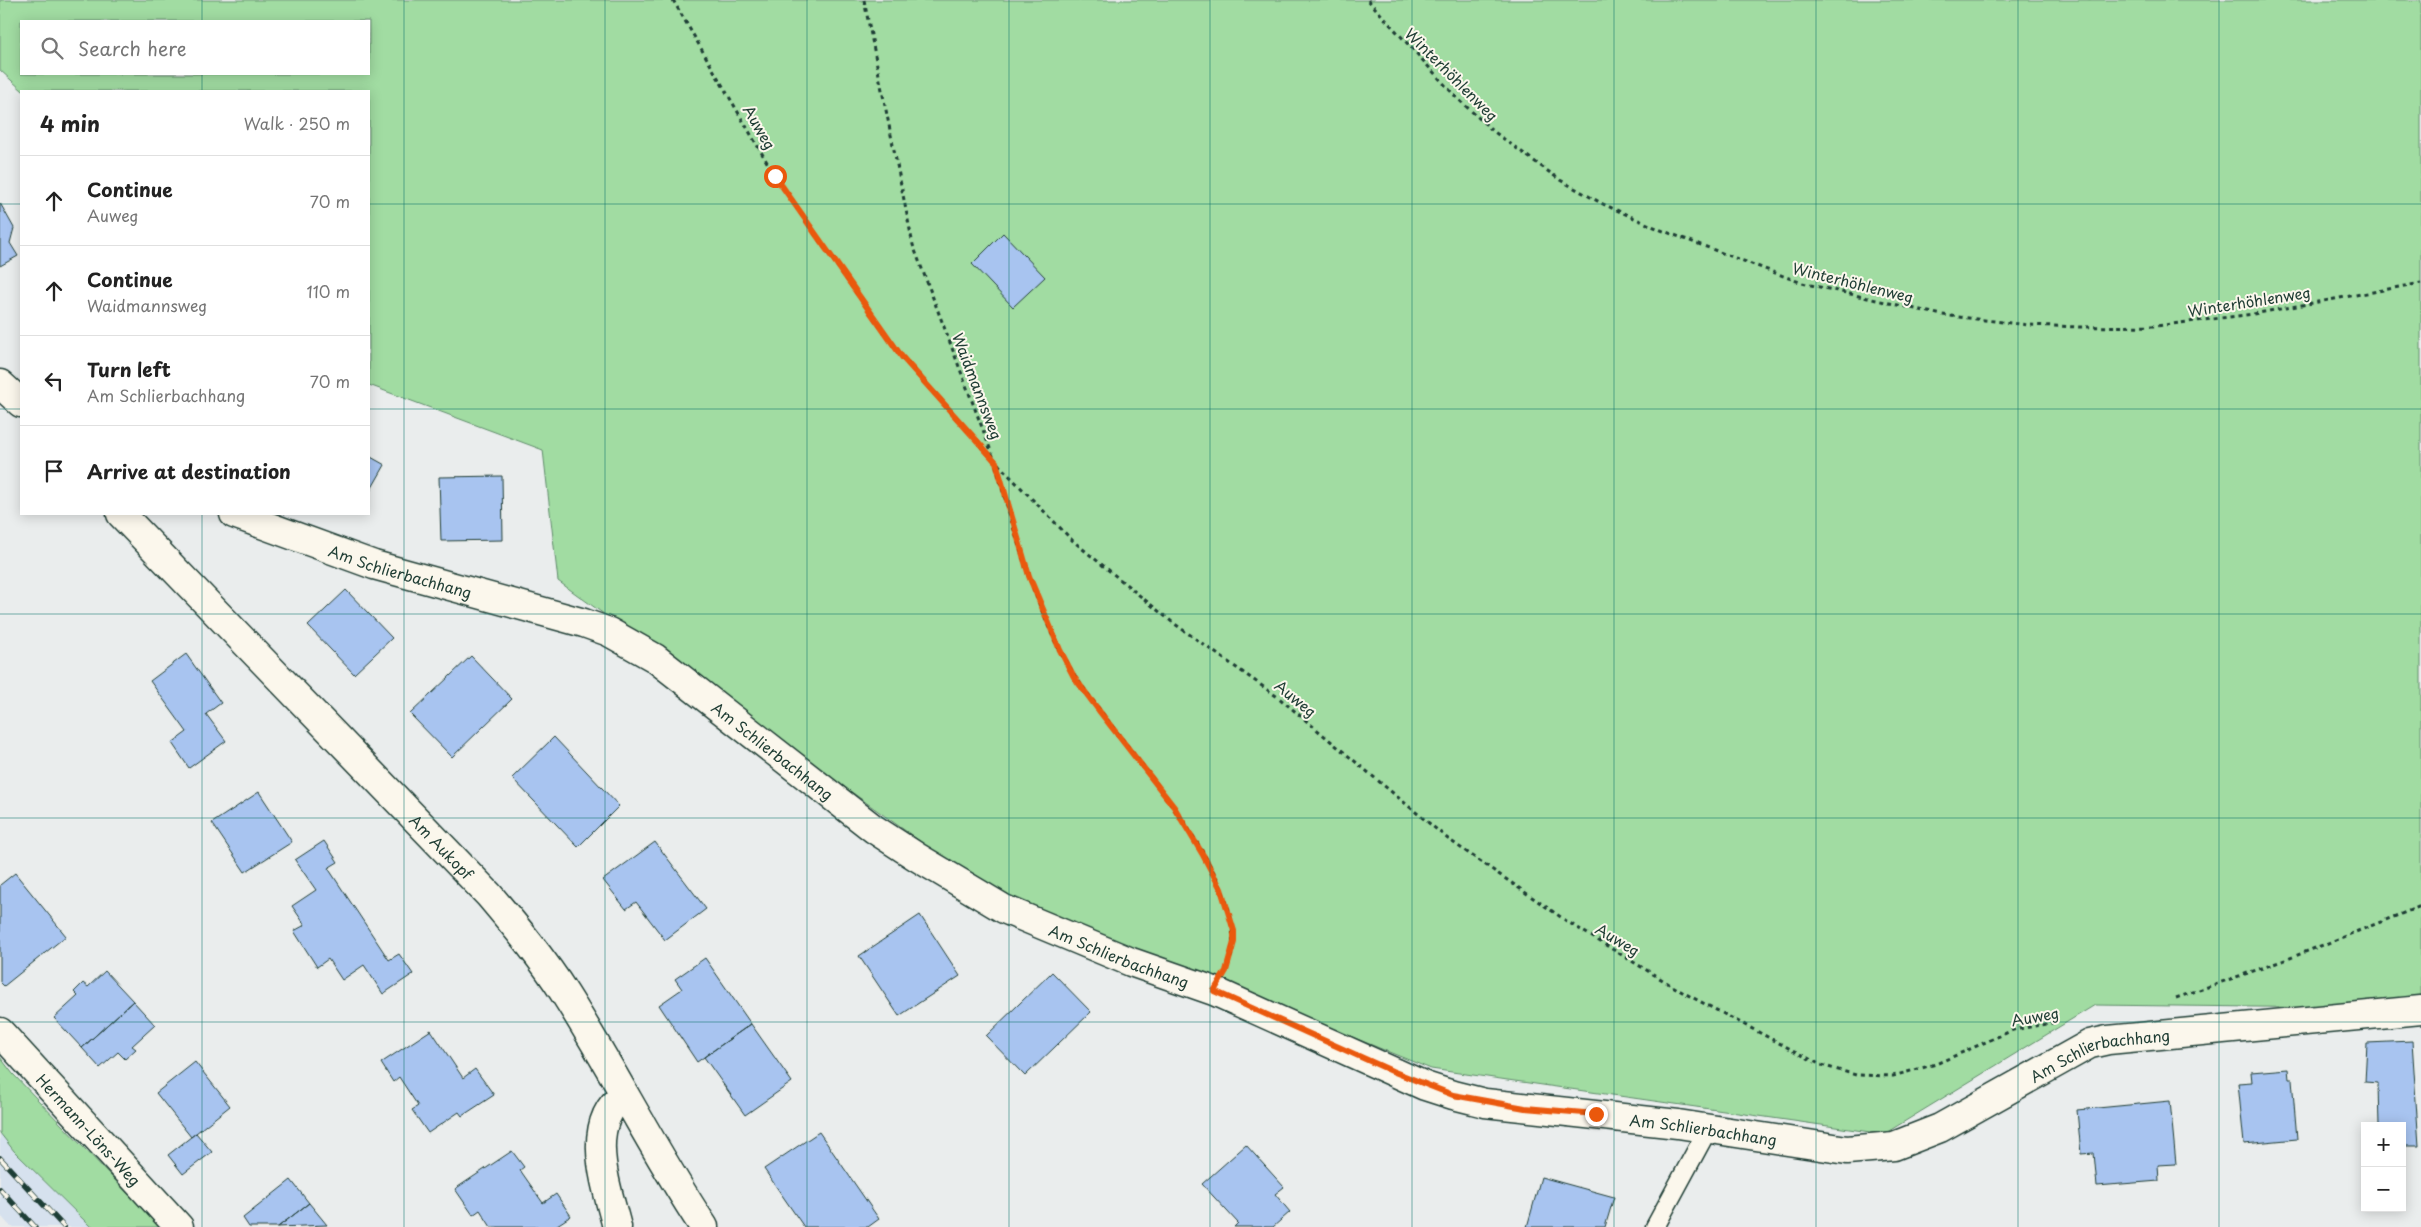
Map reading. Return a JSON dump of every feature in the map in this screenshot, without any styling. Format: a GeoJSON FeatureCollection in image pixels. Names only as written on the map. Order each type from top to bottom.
{"type":"FeatureCollection","features":[{"type":"Feature","properties":{"kind":"street"},"geometry":{"type":"LineString","coordinates":[[0,384],[20,402]]}},
{"type":"Feature","properties":{"kind":"street","name":"Am Aukopf"},"geometry":{"type":"LineString","coordinates":[[121,515],[489,894],[544,963],[564,993],[704,1227]]}},
{"type":"Feature","properties":{"kind":"street","name":"Am Schlierbachhang"},"geometry":{"type":"LineString","coordinates":[[237,515],[374,565],[584,623],[609,632],[655,658],[874,829],[964,886],[1038,925],[1132,962],[1214,991],[1392,1071],[1453,1095],[1525,1108],[1596,1114],[1847,1150],[1894,1146],[1914,1140],[1954,1121],[2074,1050],[2090,1044],[2108,1040],[2421,1010]]}},
{"type":"Feature","properties":{"kind":"street","name":"Hermann-Löns-Weg"},"geometry":{"type":"LineString","coordinates":[[0,1032],[179,1227]]}},
{"type":"Feature","properties":{"kind":"street"},"geometry":{"type":"LineString","coordinates":[[617,1227],[603,1167],[600,1142],[603,1125],[613,1103],[624,1096]]}},
{"type":"Feature","properties":{"kind":"lane"},"geometry":{"type":"LineString","coordinates":[[1655,1227],[1708,1129]]}},
{"type":"Feature","properties":{"kind":"path","name":"Auweg"},"geometry":{"type":"LineString","coordinates":[[673,0],[775,176],[828,252],[902,357],[996,462],[1072,541],[1172,622],[1279,698],[1448,839],[1576,927],[1684,992],[1820,1065],[1856,1075],[1893,1076],[1936,1064],[2013,1030],[2056,1022],[2075,1022],[2090,1026],[2108,1040]]}},
{"type":"Feature","properties":{"kind":"path","name":"Waidmannsweg"},"geometry":{"type":"LineString","coordinates":[[864,0],[912,245],[996,462],[1029,576],[1060,650],[1074,677],[1174,807],[1221,889],[1232,924],[1234,942],[1226,971],[1214,991]]}},
{"type":"Feature","properties":{"kind":"path","name":"Winterhöhlenweg"},"geometry":{"type":"LineString","coordinates":[[1368,0],[1456,97],[1493,131],[1560,180],[1603,204],[1661,230],[1802,283],[1942,315],[2028,325],[2079,327],[2156,326],[2253,314],[2421,282]]}},
{"type":"Feature","properties":{"kind":"path"},"geometry":{"type":"LineString","coordinates":[[2172,999],[2285,960],[2421,906]]}},
{"type":"Feature","properties":{"kind":"shaded area"},"geometry":{"type":"Polygon","coordinates":[[[0,1133],[14,1151],[91,1227],[11,1227],[0,1215],[0,1133]]]}},
{"type":"Feature","properties":{"kind":"green space"},"geometry":{"type":"Polygon","coordinates":[[[0,0],[2421,0],[2421,1009],[2095,1005],[1884,1134],[1431,1069],[985,888],[558,581],[543,450],[370,385],[370,90],[22,90],[0,70],[0,0]]]}},
{"type":"Feature","properties":{"kind":"green space"},"geometry":{"type":"Polygon","coordinates":[[[0,1057],[13,1074],[160,1227],[91,1227],[14,1151],[0,1133],[0,1057]]]}},
{"type":"Feature","properties":{"kind":"building"},"geometry":{"type":"Polygon","coordinates":[[[0,203],[14,228],[10,243],[18,256],[0,266],[0,203]]]}},
{"type":"Feature","properties":{"kind":"building"},"geometry":{"type":"Polygon","coordinates":[[[1003,233],[1045,277],[1013,307],[972,264],[1003,233]]]}},
{"type":"Feature","properties":{"kind":"building"},"geometry":{"type":"Polygon","coordinates":[[[370,457],[385,465],[370,491],[370,457]]]}},
{"type":"Feature","properties":{"kind":"building"},"geometry":{"type":"Polygon","coordinates":[[[502,476],[503,540],[441,541],[439,477],[502,476]]]}},
{"type":"Feature","properties":{"kind":"building"},"geometry":{"type":"Polygon","coordinates":[[[346,590],[392,638],[354,674],[308,626],[346,590]]]}},
{"type":"Feature","properties":{"kind":"building"},"geometry":{"type":"Polygon","coordinates":[[[186,654],[221,703],[206,714],[226,741],[189,768],[172,743],[187,732],[150,681],[186,654]]]}},
{"type":"Feature","properties":{"kind":"building"},"geometry":{"type":"Polygon","coordinates":[[[471,656],[512,699],[452,757],[410,714],[471,656]]]}},
{"type":"Feature","properties":{"kind":"building"},"geometry":{"type":"Polygon","coordinates":[[[554,737],[619,806],[578,847],[512,778],[554,737]]]}},
{"type":"Feature","properties":{"kind":"building"},"geometry":{"type":"Polygon","coordinates":[[[259,792],[292,842],[245,872],[212,823],[259,792]]]}},
{"type":"Feature","properties":{"kind":"building"},"geometry":{"type":"Polygon","coordinates":[[[324,841],[338,862],[328,868],[389,960],[399,954],[413,974],[383,994],[364,965],[342,980],[328,959],[317,967],[294,931],[305,925],[292,906],[316,890],[295,860],[324,841]]]}},
{"type":"Feature","properties":{"kind":"building"},"geometry":{"type":"Polygon","coordinates":[[[655,842],[706,909],[665,940],[636,902],[626,909],[603,880],[655,842]]]}},
{"type":"Feature","properties":{"kind":"building"},"geometry":{"type":"Polygon","coordinates":[[[15,873],[66,936],[4,986],[0,982],[0,885],[15,873]]]}},
{"type":"Feature","properties":{"kind":"building"},"geometry":{"type":"Polygon","coordinates":[[[920,915],[960,976],[899,1016],[859,956],[920,915]]]}},
{"type":"Feature","properties":{"kind":"building"},"geometry":{"type":"Polygon","coordinates":[[[705,958],[751,1024],[697,1062],[659,1005],[682,989],[675,979],[705,958]]]}},
{"type":"Feature","properties":{"kind":"building"},"geometry":{"type":"Polygon","coordinates":[[[105,971],[133,1001],[82,1048],[54,1018],[78,996],[74,992],[83,983],[88,987],[105,971]]]}},
{"type":"Feature","properties":{"kind":"building"},"geometry":{"type":"Polygon","coordinates":[[[1052,972],[1091,1012],[1025,1076],[986,1036],[1052,972]]]}},
{"type":"Feature","properties":{"kind":"building"},"geometry":{"type":"Polygon","coordinates":[[[133,1001],[155,1025],[132,1046],[136,1049],[125,1059],[118,1052],[100,1068],[82,1048],[133,1001]]]}},
{"type":"Feature","properties":{"kind":"building"},"geometry":{"type":"Polygon","coordinates":[[[751,1024],[792,1082],[745,1115],[704,1057],[751,1024]]]}},
{"type":"Feature","properties":{"kind":"building"},"geometry":{"type":"Polygon","coordinates":[[[431,1030],[463,1078],[475,1069],[494,1095],[462,1116],[459,1112],[428,1133],[412,1110],[418,1106],[399,1077],[393,1082],[381,1063],[431,1030]]]}},
{"type":"Feature","properties":{"kind":"building"},"geometry":{"type":"Polygon","coordinates":[[[2412,1041],[2419,1146],[2406,1146],[2406,1122],[2379,1122],[2378,1083],[2365,1082],[2367,1043],[2412,1041]]]}},
{"type":"Feature","properties":{"kind":"building"},"geometry":{"type":"Polygon","coordinates":[[[195,1062],[230,1106],[191,1137],[156,1093],[195,1062]]]}},
{"type":"Feature","properties":{"kind":"building"},"geometry":{"type":"Polygon","coordinates":[[[2288,1069],[2289,1079],[2292,1079],[2297,1139],[2244,1144],[2238,1083],[2252,1082],[2251,1072],[2288,1069]]]}},
{"type":"Feature","properties":{"kind":"building"},"geometry":{"type":"Polygon","coordinates":[[[2170,1101],[2176,1164],[2158,1165],[2159,1181],[2097,1186],[2094,1153],[2081,1154],[2077,1110],[2170,1101]]]}},
{"type":"Feature","properties":{"kind":"building"},"geometry":{"type":"Polygon","coordinates":[[[819,1132],[879,1219],[868,1227],[804,1227],[764,1169],[819,1132]]]}},
{"type":"Feature","properties":{"kind":"building"},"geometry":{"type":"Polygon","coordinates":[[[196,1133],[212,1152],[183,1174],[168,1155],[196,1133]]]}},
{"type":"Feature","properties":{"kind":"building"},"geometry":{"type":"Polygon","coordinates":[[[1246,1145],[1284,1187],[1275,1194],[1290,1212],[1273,1227],[1234,1227],[1238,1223],[1202,1184],[1246,1145]]]}},
{"type":"Feature","properties":{"kind":"building"},"geometry":{"type":"Polygon","coordinates":[[[512,1151],[524,1167],[520,1170],[543,1203],[556,1194],[571,1216],[554,1227],[491,1227],[480,1210],[473,1215],[455,1189],[512,1151]]]}},
{"type":"Feature","properties":{"kind":"building"},"geometry":{"type":"Polygon","coordinates":[[[1541,1177],[1614,1197],[1605,1227],[1527,1227],[1541,1177]]]}},
{"type":"Feature","properties":{"kind":"building"},"geometry":{"type":"Polygon","coordinates":[[[291,1180],[309,1203],[278,1227],[249,1227],[243,1218],[291,1180]]]}},
{"type":"Feature","properties":{"kind":"building"},"geometry":{"type":"Polygon","coordinates":[[[309,1203],[327,1225],[278,1227],[309,1203]]]}},
{"type":"Feature","properties":{"kind":"railway"},"geometry":{"type":"LineString","coordinates":[[0,1158],[64,1227]]}},
{"type":"Feature","properties":{"kind":"railway"},"geometry":{"type":"LineString","coordinates":[[0,1189],[35,1227]]}},
{"type":"Feature","properties":{"kind":"route"},"geometry":{"type":"LineString","coordinates":[[775,176],[902,357],[996,462],[1006,502],[1029,576],[1060,650],[1074,677],[1174,807],[1221,889],[1234,931],[1234,942],[1232,955],[1226,971],[1214,991],[1426,1086],[1453,1095],[1525,1108],[1596,1114]]}}]}
